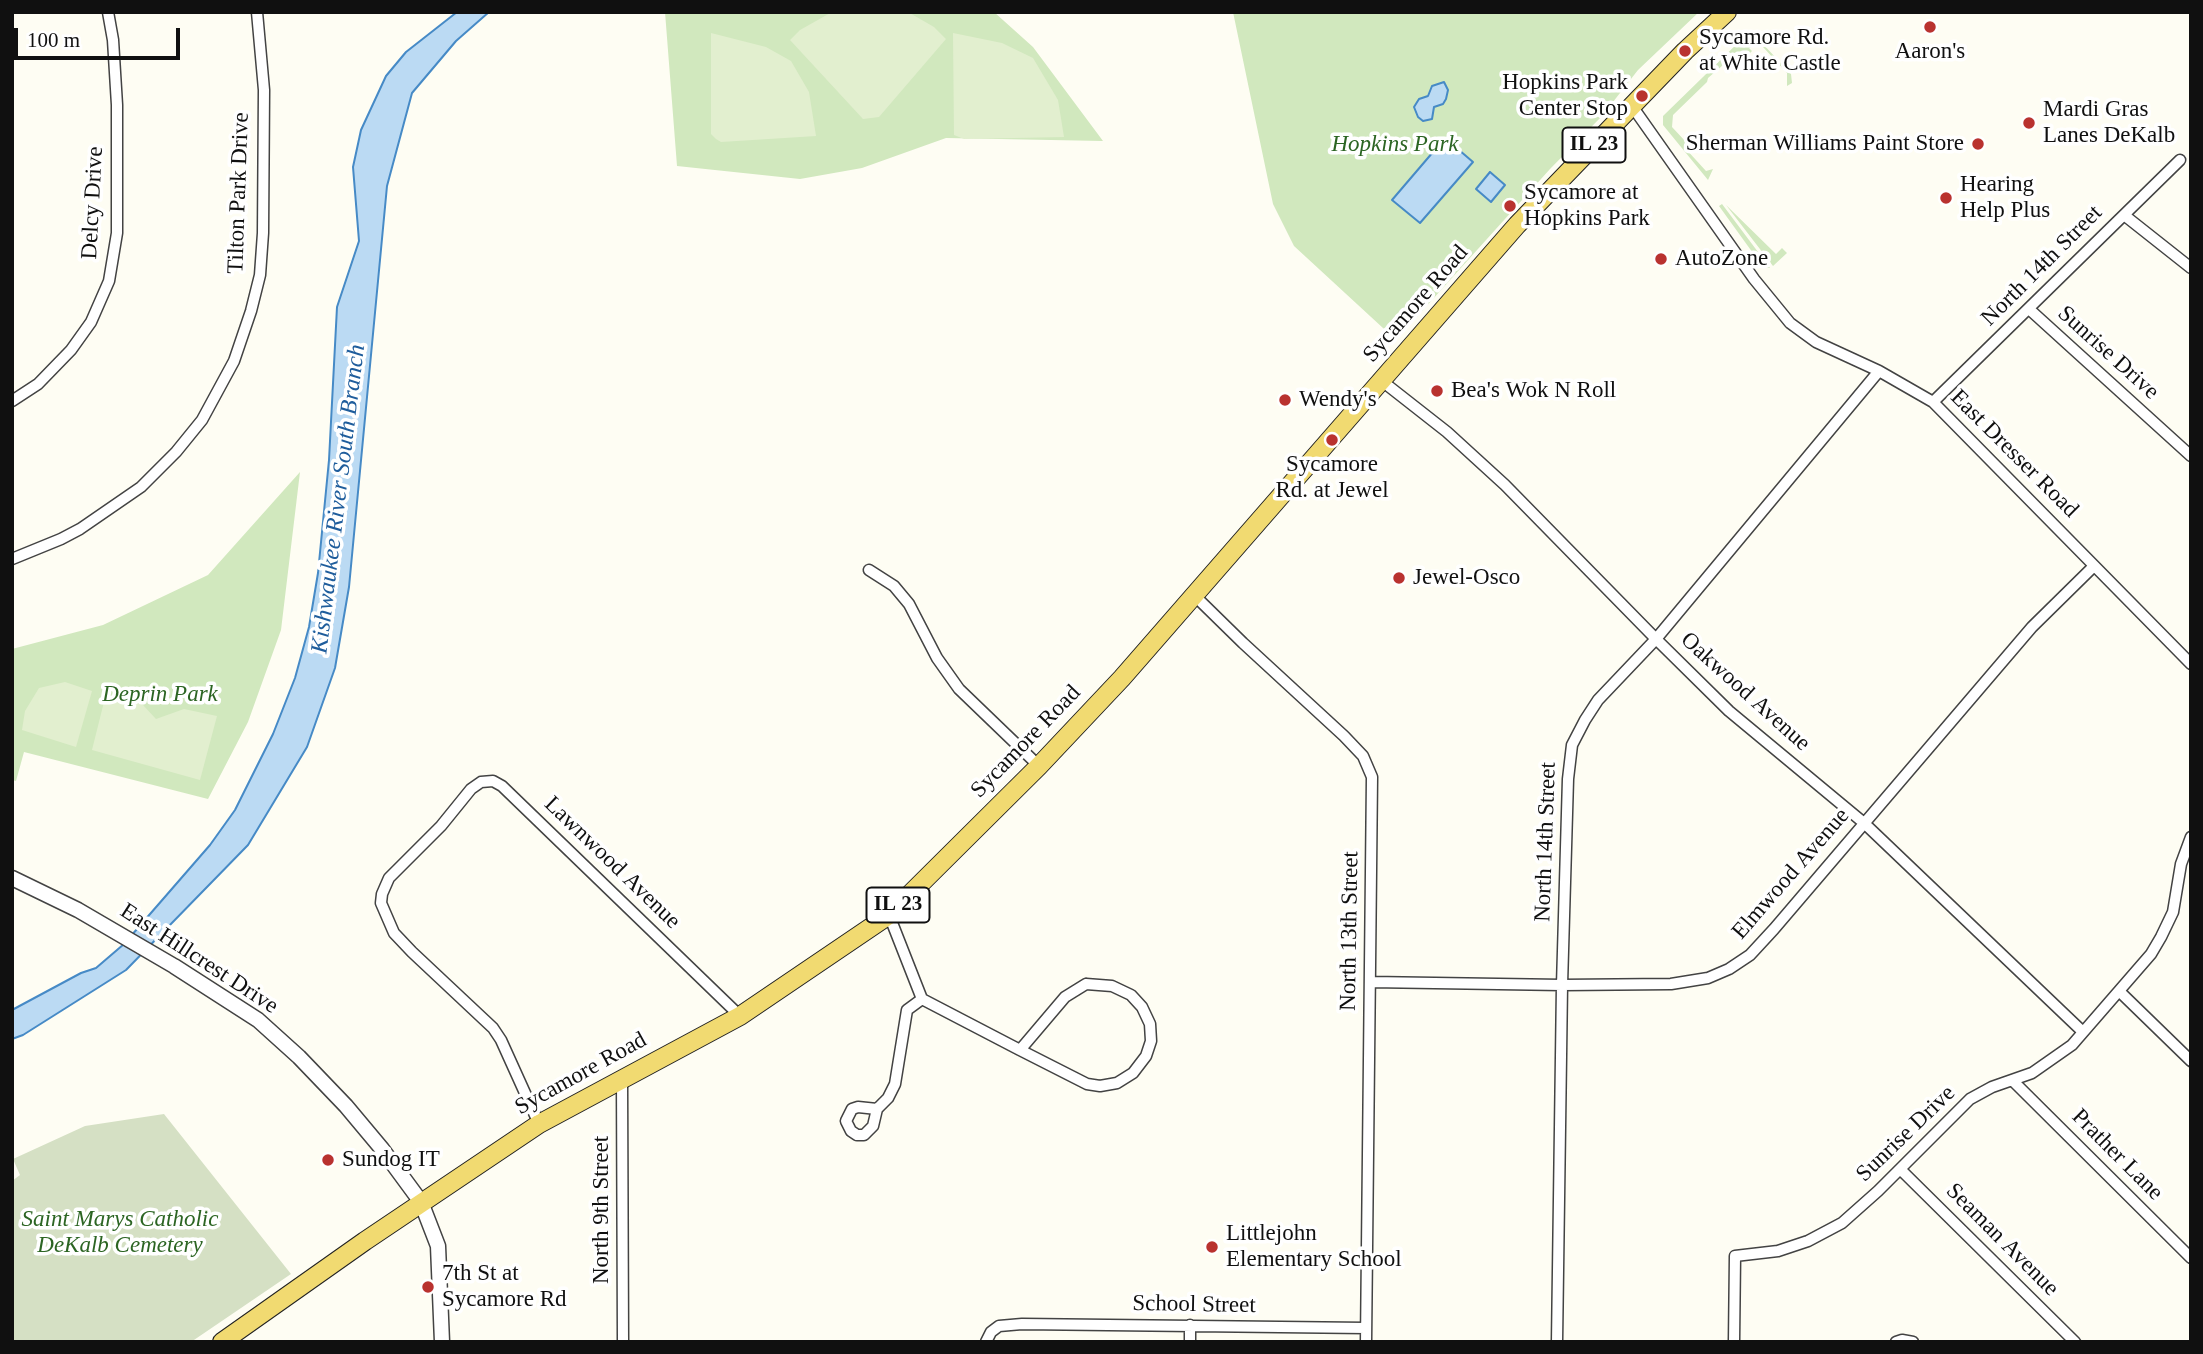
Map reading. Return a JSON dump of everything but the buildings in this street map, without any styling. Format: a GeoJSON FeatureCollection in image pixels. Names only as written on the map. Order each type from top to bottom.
{"type":"FeatureCollection","features":[{"type":"Feature","properties":{"kind":"main road","name":"Sycamore Road"},"geometry":{"type":"LineString","coordinates":[[222,1342],[245,1335],[421,1202],[539,1124],[740,1016],[889,915],[1039,766],[1122,678],[1517,225],[1685,51],[1727,12]]}},
{"type":"Feature","properties":{"kind":"street","name":"Delcy Drive"},"geometry":{"type":"LineString","coordinates":[[12,401],[38,384],[71,350],[90,321],[108,281],[117,233],[117,105],[113,40],[108,12]]}},
{"type":"Feature","properties":{"kind":"street","name":"Tilton Park Drive"},"geometry":{"type":"LineString","coordinates":[[12,559],[80,529],[141,486],[176,452],[202,420],[234,361],[251,311],[261,263],[264,90],[257,12]]}},
{"type":"Feature","properties":{"kind":"street","name":"East Dresser Road"},"geometry":{"type":"LineString","coordinates":[[1632,106],[1754,279],[1790,323],[1801,333],[1831,350],[1879,371],[1933,402],[2191,664]]}},
{"type":"Feature","properties":{"kind":"street","name":"North 14th Street"},"geometry":{"type":"LineString","coordinates":[[1933,402],[2180,160]]}},
{"type":"Feature","properties":{"kind":"street"},"geometry":{"type":"LineString","coordinates":[[2124,215],[2191,268]]}},
{"type":"Feature","properties":{"kind":"street","name":"Sunrise Drive"},"geometry":{"type":"LineString","coordinates":[[2029,309],[2191,456]]}},
{"type":"Feature","properties":{"kind":"street","name":"North 14th Street"},"geometry":{"type":"LineString","coordinates":[[1557,1342],[1567,779],[1572,745],[1598,700],[1656,639],[1879,371]]}},
{"type":"Feature","properties":{"kind":"street","name":"Oakwood Avenue"},"geometry":{"type":"LineString","coordinates":[[1382,381],[1424,413],[1505,485],[1729,711],[1864,823],[2083,1032]]}},
{"type":"Feature","properties":{"kind":"street","name":"Elmwood Avenue"},"geometry":{"type":"LineString","coordinates":[[1371,982],[1562,985],[1682,982],[1707,978],[1729,969],[1751,955],[2032,627],[2094,566]]}},
{"type":"Feature","properties":{"kind":"street"},"geometry":{"type":"LineString","coordinates":[[869,569],[894,586],[909,604],[946,673],[959,689],[1039,766]]}},
{"type":"Feature","properties":{"kind":"street","name":"North 13th Street"},"geometry":{"type":"LineString","coordinates":[[1195,596],[1344,736],[1363,756],[1372,777],[1366,1342]]}},
{"type":"Feature","properties":{"kind":"street","name":"Lawnwood Avenue"},"geometry":{"type":"LineString","coordinates":[[539,1124],[493,1028],[394,933],[381,903],[389,878],[441,826],[471,789],[481,782],[493,781],[502,786],[740,1016]]}},
{"type":"Feature","properties":{"kind":"street","name":"Sunrise Drive"},"geometry":{"type":"LineString","coordinates":[[1734,1342],[1735,1256],[1779,1251],[1819,1237],[1855,1213],[1970,1099],[1992,1087],[2013,1081],[2045,1066],[2063,1053],[2119,992],[2161,937],[2172,912],[2186,847],[2191,837]]}},
{"type":"Feature","properties":{"kind":"street","name":"East Hillcrest Drive"},"geometry":{"type":"LineString","coordinates":[[12,878],[57,898],[174,965],[258,1020],[299,1057],[353,1114],[421,1202],[438,1247],[442,1342]]}},
{"type":"Feature","properties":{"kind":"street"},"geometry":{"type":"LineString","coordinates":[[2178,885],[2191,888]]}},
{"type":"Feature","properties":{"kind":"street"},"geometry":{"type":"LineString","coordinates":[[889,915],[922,999],[1078,1081],[1094,1086],[1126,1079],[1142,1063],[1151,1041],[1150,1024],[1142,1007],[1131,995],[1112,986],[1086,985],[1065,997],[1020,1050]]}},
{"type":"Feature","properties":{"kind":"street"},"geometry":{"type":"LineString","coordinates":[[2119,992],[2191,1061]]}},
{"type":"Feature","properties":{"kind":"street"},"geometry":{"type":"LineString","coordinates":[[877,1110],[888,1098],[895,1084],[907,1010],[922,999]]}},
{"type":"Feature","properties":{"kind":"street","name":"North 9th Street"},"geometry":{"type":"LineString","coordinates":[[622,1079],[624,1342]]}},
{"type":"Feature","properties":{"kind":"street","name":"Prather Lane"},"geometry":{"type":"LineString","coordinates":[[2013,1081],[2191,1258]]}},
{"type":"Feature","properties":{"kind":"street","name":"Seaman Avenue"},"geometry":{"type":"LineString","coordinates":[[1900,1169],[2075,1342]]}},
{"type":"Feature","properties":{"kind":"street","name":"School Street"},"geometry":{"type":"LineString","coordinates":[[986,1342],[991,1332],[999,1326],[1022,1324],[1366,1328]]}},
{"type":"Feature","properties":{"kind":"street"},"geometry":{"type":"LineString","coordinates":[[1190,1342],[1191,1325]]}},
{"type":"Feature","properties":{"kind":"street"},"geometry":{"type":"LineString","coordinates":[[1896,1342],[1913,1342]]}},
{"type":"Feature","properties":{"kind":"green space"},"geometry":{"type":"Polygon","coordinates":[[[665,12],[994,12],[1033,47],[1103,141],[946,138],[862,168],[800,179],[677,166],[665,12]]]}},
{"type":"Feature","properties":{"kind":"green space"},"geometry":{"type":"Polygon","coordinates":[[[832,12],[908,12],[934,27],[946,39],[879,117],[863,119],[790,40],[800,30],[832,12]]]}},
{"type":"Feature","properties":{"kind":"green space","name":"Hopkins Park"},"geometry":{"type":"Polygon","coordinates":[[[1233,12],[1699,12],[1638,70],[1602,116],[1550,169],[1396,340],[1294,246],[1273,204],[1233,12]]]}},
{"type":"Feature","properties":{"kind":"green space"},"geometry":{"type":"Polygon","coordinates":[[[711,33],[766,47],[791,61],[809,92],[816,136],[721,142],[716,139],[711,134],[711,33]]]}},
{"type":"Feature","properties":{"kind":"green space"},"geometry":{"type":"Polygon","coordinates":[[[953,33],[1002,43],[1033,58],[1058,100],[1064,137],[964,139],[954,135],[953,33]]]}},
{"type":"Feature","properties":{"kind":"green space"},"geometry":{"type":"Polygon","coordinates":[[[1743,38],[1762,43],[1791,74],[1792,83],[1787,86],[1787,73],[1763,47],[1753,46],[1749,48],[1752,51],[1750,53],[1737,53],[1708,78],[1673,115],[1672,127],[1686,142],[1685,148],[1706,171],[1713,169],[1708,180],[1663,125],[1663,116],[1743,38]]]}},
{"type":"Feature","properties":{"kind":"green space"},"geometry":{"type":"Polygon","coordinates":[[[1722,204],[1770,268],[1763,267],[1719,206],[1722,204]]]}},
{"type":"Feature","properties":{"kind":"green space"},"geometry":{"type":"Polygon","coordinates":[[[1726,205],[1776,254],[1782,248],[1787,253],[1773,266],[1726,205]]]}},
{"type":"Feature","properties":{"kind":"green space","name":"Deprin Park"},"geometry":{"type":"Polygon","coordinates":[[[300,472],[281,630],[248,722],[208,799],[24,752],[16,781],[12,780],[12,649],[103,625],[208,575],[300,472]]]}},
{"type":"Feature","properties":{"kind":"green space"},"geometry":{"type":"Polygon","coordinates":[[[65,682],[92,691],[76,747],[22,730],[25,711],[39,688],[65,682]]]}},
{"type":"Feature","properties":{"kind":"green space"},"geometry":{"type":"Polygon","coordinates":[[[106,694],[143,705],[156,719],[184,709],[217,716],[200,780],[92,750],[106,694]]]}},
{"type":"Feature","properties":{"kind":"green space","name":"Saint Marys Catholic DeKalb Cemetery"},"geometry":{"type":"Polygon","coordinates":[[[164,1114],[291,1274],[191,1342],[12,1342],[12,1181],[20,1175],[13,1159],[85,1126],[164,1114]]]}},
{"type":"Feature","properties":{"kind":"water","name":"Kishwaukee River South Branch"},"geometry":{"type":"Polygon","coordinates":[[[457,12],[489,12],[456,41],[412,93],[387,186],[349,587],[335,668],[307,747],[248,845],[126,970],[23,1035],[12,1039],[12,1010],[81,973],[96,968],[124,944],[210,845],[235,810],[273,734],[295,678],[309,627],[318,573],[329,460],[337,307],[359,241],[353,167],[361,130],[386,76],[406,52],[457,12]]]}},
{"type":"Feature","properties":{"kind":"water"},"geometry":{"type":"Polygon","coordinates":[[[1444,82],[1448,90],[1446,99],[1443,104],[1434,107],[1432,119],[1423,121],[1414,107],[1419,99],[1428,96],[1432,86],[1444,82]]]}},
{"type":"Feature","properties":{"kind":"water"},"geometry":{"type":"Polygon","coordinates":[[[1445,138],[1473,162],[1420,223],[1392,200],[1445,138]]]}},
{"type":"Feature","properties":{"kind":"water"},"geometry":{"type":"Polygon","coordinates":[[[1490,172],[1505,185],[1491,202],[1476,189],[1490,172]]]}},
{"type":"Feature","properties":{"kind":"place","name":"Aaron's"},"geometry":{"type":"Point","coordinates":[1930,27]}},
{"type":"Feature","properties":{"kind":"place","name":"Sycamore Rd. at White Castle"},"geometry":{"type":"Point","coordinates":[1685,51]}},
{"type":"Feature","properties":{"kind":"place","name":"Hopkins Park Center Stop"},"geometry":{"type":"Point","coordinates":[1642,96]}},
{"type":"Feature","properties":{"kind":"place","name":"Mardi Gras Lanes DeKalb"},"geometry":{"type":"Point","coordinates":[2029,123]}},
{"type":"Feature","properties":{"kind":"place","name":"Sherman Williams Paint Store"},"geometry":{"type":"Point","coordinates":[1978,144]}},
{"type":"Feature","properties":{"kind":"place","name":"Hearing Help Plus"},"geometry":{"type":"Point","coordinates":[1946,198]}},
{"type":"Feature","properties":{"kind":"place","name":"Sycamore at Hopkins Park"},"geometry":{"type":"Point","coordinates":[1510,206]}},
{"type":"Feature","properties":{"kind":"place","name":"AutoZone"},"geometry":{"type":"Point","coordinates":[1661,259]}},
{"type":"Feature","properties":{"kind":"place","name":"Bea's Wok N Roll"},"geometry":{"type":"Point","coordinates":[1437,391]}},
{"type":"Feature","properties":{"kind":"place","name":"Wendy's"},"geometry":{"type":"Point","coordinates":[1285,400]}},
{"type":"Feature","properties":{"kind":"place","name":"Sycamore Rd. at Jewel"},"geometry":{"type":"Point","coordinates":[1332,440]}},
{"type":"Feature","properties":{"kind":"place","name":"Jewel-Osco"},"geometry":{"type":"Point","coordinates":[1399,578]}},
{"type":"Feature","properties":{"kind":"place","name":"Sundog IT"},"geometry":{"type":"Point","coordinates":[328,1160]}},
{"type":"Feature","properties":{"kind":"place","name":"Littlejohn Elementary School"},"geometry":{"type":"Point","coordinates":[1212,1247]}},
{"type":"Feature","properties":{"kind":"place","name":"7th St at Sycamore Rd"},"geometry":{"type":"Point","coordinates":[428,1287]}}]}
